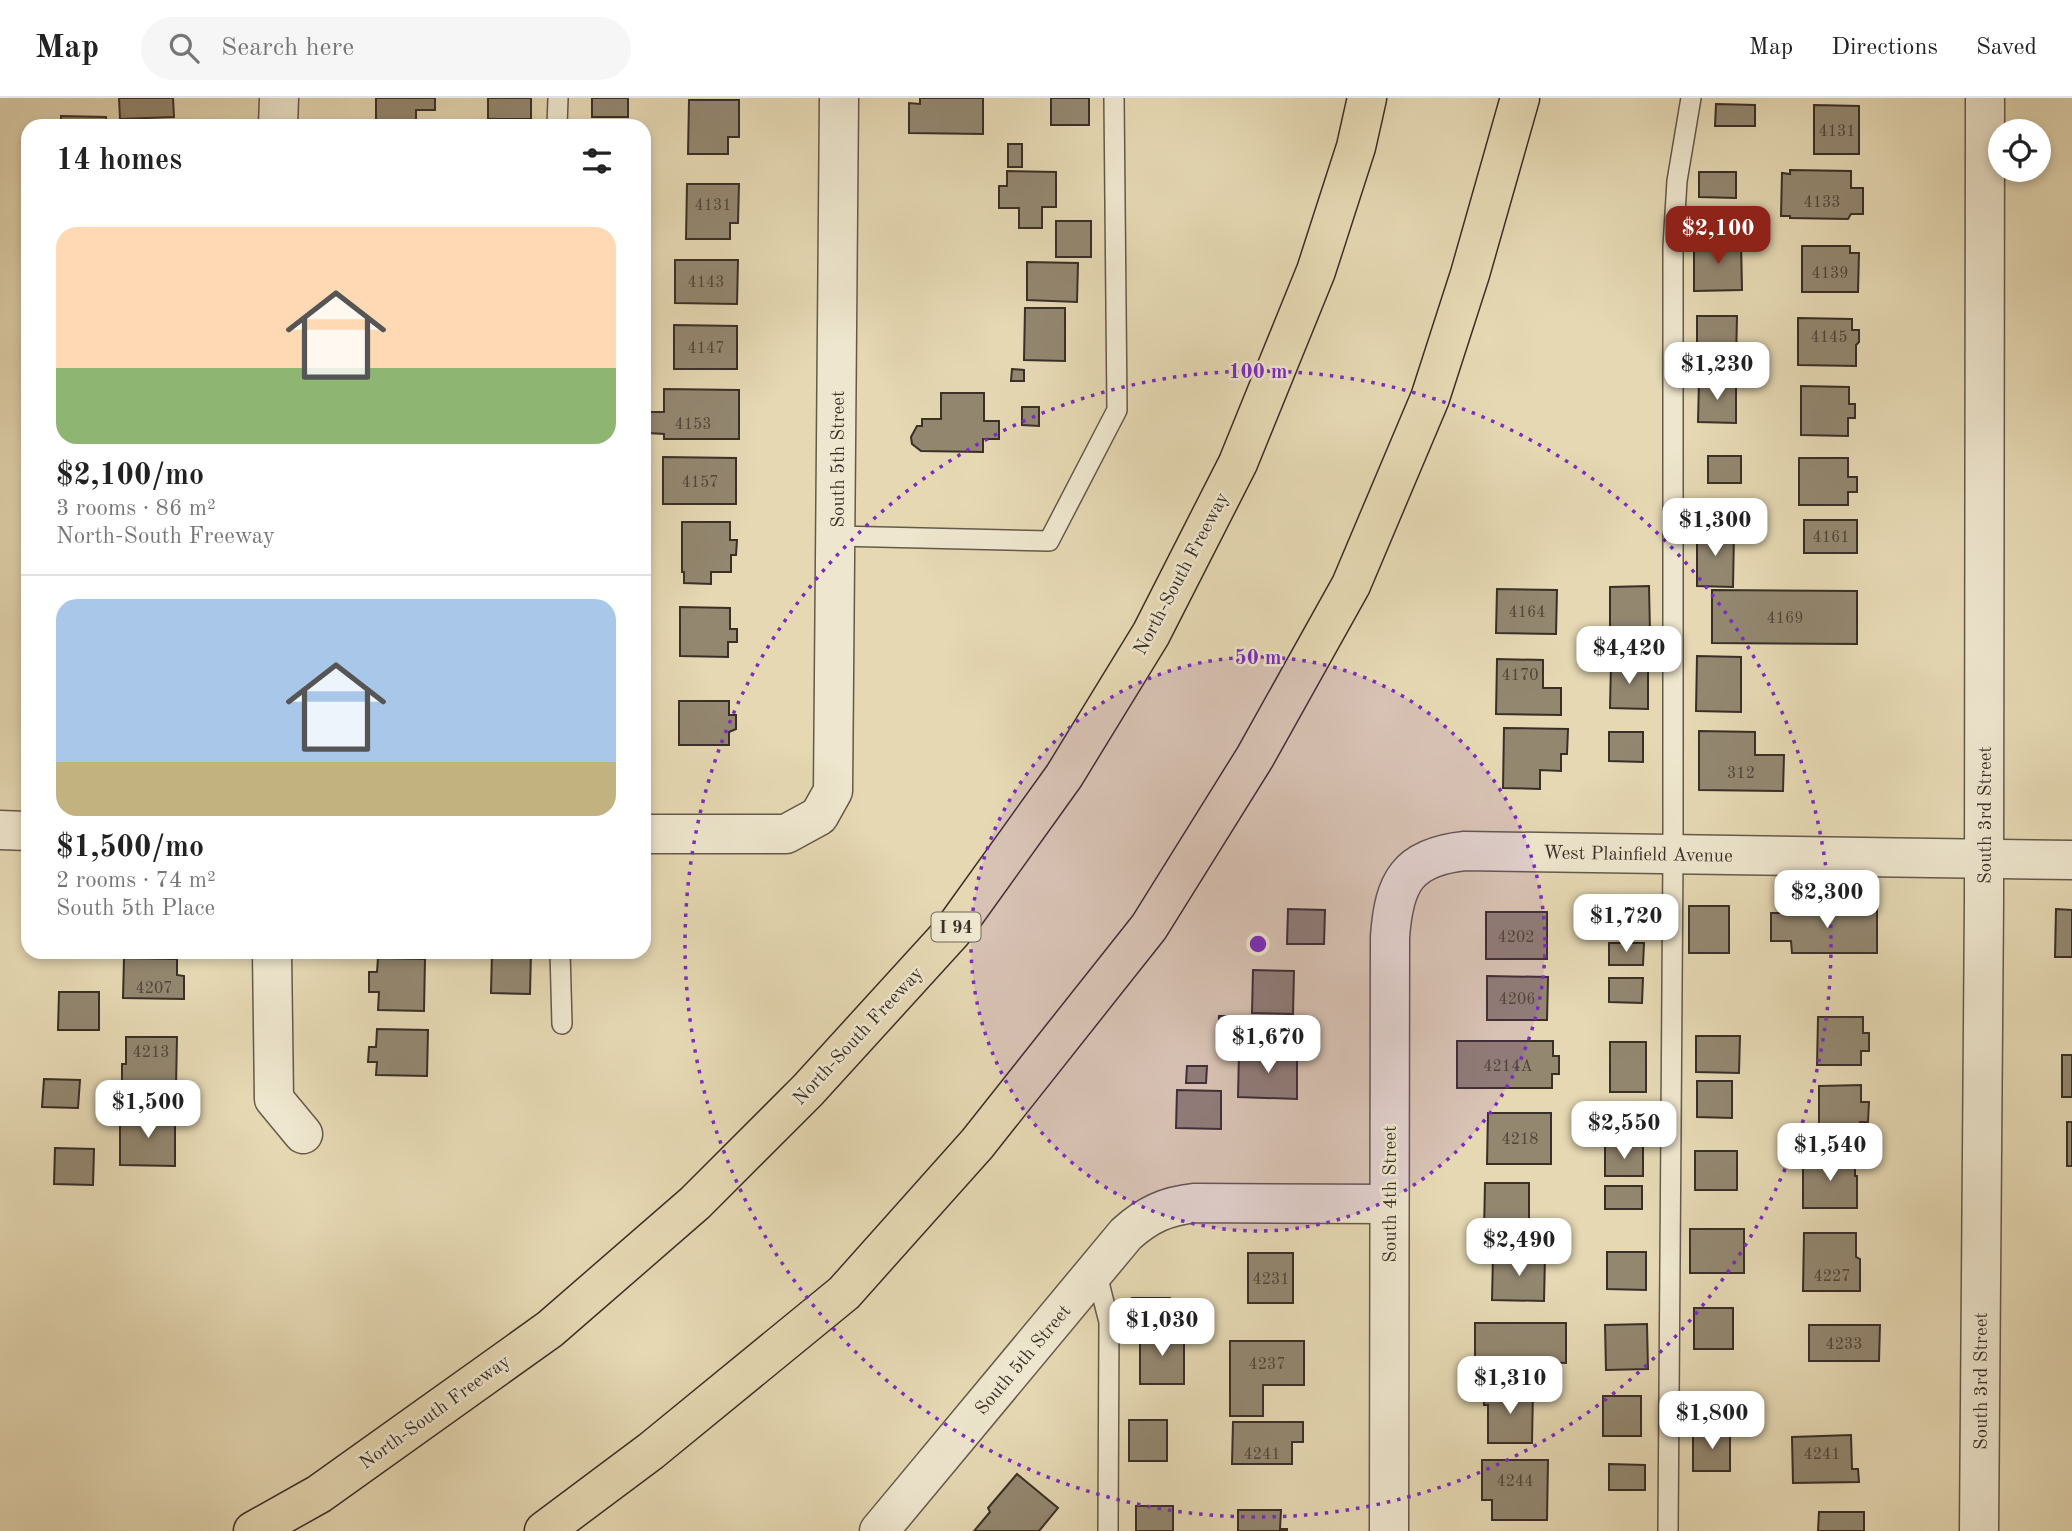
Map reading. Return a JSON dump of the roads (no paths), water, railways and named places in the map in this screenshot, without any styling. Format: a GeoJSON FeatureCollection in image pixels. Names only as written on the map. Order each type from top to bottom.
{"type":"FeatureCollection","features":[{"type":"Feature","properties":{"kind":"highway","name":"North-South Freeway"},"geometry":{"type":"LineString","coordinates":[[253,1531],[319,1494],[550,1329],[695,1203],[808,1090],[952,932],[1064,776],[1150,634],[1238,463],[1316,271],[1356,147],[1367,98]]}},
{"type":"Feature","properties":{"kind":"highway"},"geometry":{"type":"LineString","coordinates":[[544,1531],[651,1451],[844,1293],[977,1144],[1149,927],[1255,757],[1351,585],[1430,398],[1470,274],[1520,98]]}},
{"type":"Feature","properties":{"kind":"street"},"geometry":{"type":"LineString","coordinates":[[278,119],[279,98]]}},
{"type":"Feature","properties":{"kind":"street","name":"South 5th Street"},"geometry":{"type":"LineString","coordinates":[[651,834],[786,834],[819,816],[833,791],[839,98]]}},
{"type":"Feature","properties":{"kind":"street","name":"South 3rd Street"},"geometry":{"type":"LineString","coordinates":[[1979,1531],[1984,859],[1985,98]]}},
{"type":"Feature","properties":{"kind":"street"},"geometry":{"type":"LineString","coordinates":[[0,831],[21,831]]}},
{"type":"Feature","properties":{"kind":"street","name":"West Plainfield Avenue"},"geometry":{"type":"LineString","coordinates":[[1417,865],[1432,856],[1465,851],[2072,860]]}},
{"type":"Feature","properties":{"kind":"street","name":"South 4th Street"},"geometry":{"type":"LineString","coordinates":[[1389,1531],[1391,913],[1396,894],[1417,865]]}},
{"type":"Feature","properties":{"kind":"street"},"geometry":{"type":"LineString","coordinates":[[272,959],[274,1099],[303,1134]]}},
{"type":"Feature","properties":{"kind":"street","name":"South 5th Street"},"geometry":{"type":"LineString","coordinates":[[879,1531],[1126,1234],[1143,1219],[1175,1205],[1195,1203],[1389,1204]]}},
{"type":"Feature","properties":{"kind":"lane"},"geometry":{"type":"LineString","coordinates":[[558,98],[558,119]]}},
{"type":"Feature","properties":{"kind":"lane"},"geometry":{"type":"LineString","coordinates":[[836,536],[1049,541],[1117,410],[1114,98]]}},
{"type":"Feature","properties":{"kind":"lane"},"geometry":{"type":"LineString","coordinates":[[1668,1531],[1673,854],[1673,247],[1677,181],[1690,98]]}},
{"type":"Feature","properties":{"kind":"lane"},"geometry":{"type":"LineString","coordinates":[[560,959],[562,1024]]}},
{"type":"Feature","properties":{"kind":"lane"},"geometry":{"type":"LineString","coordinates":[[1096,1271],[1109,1322],[1108,1531]]}}]}
